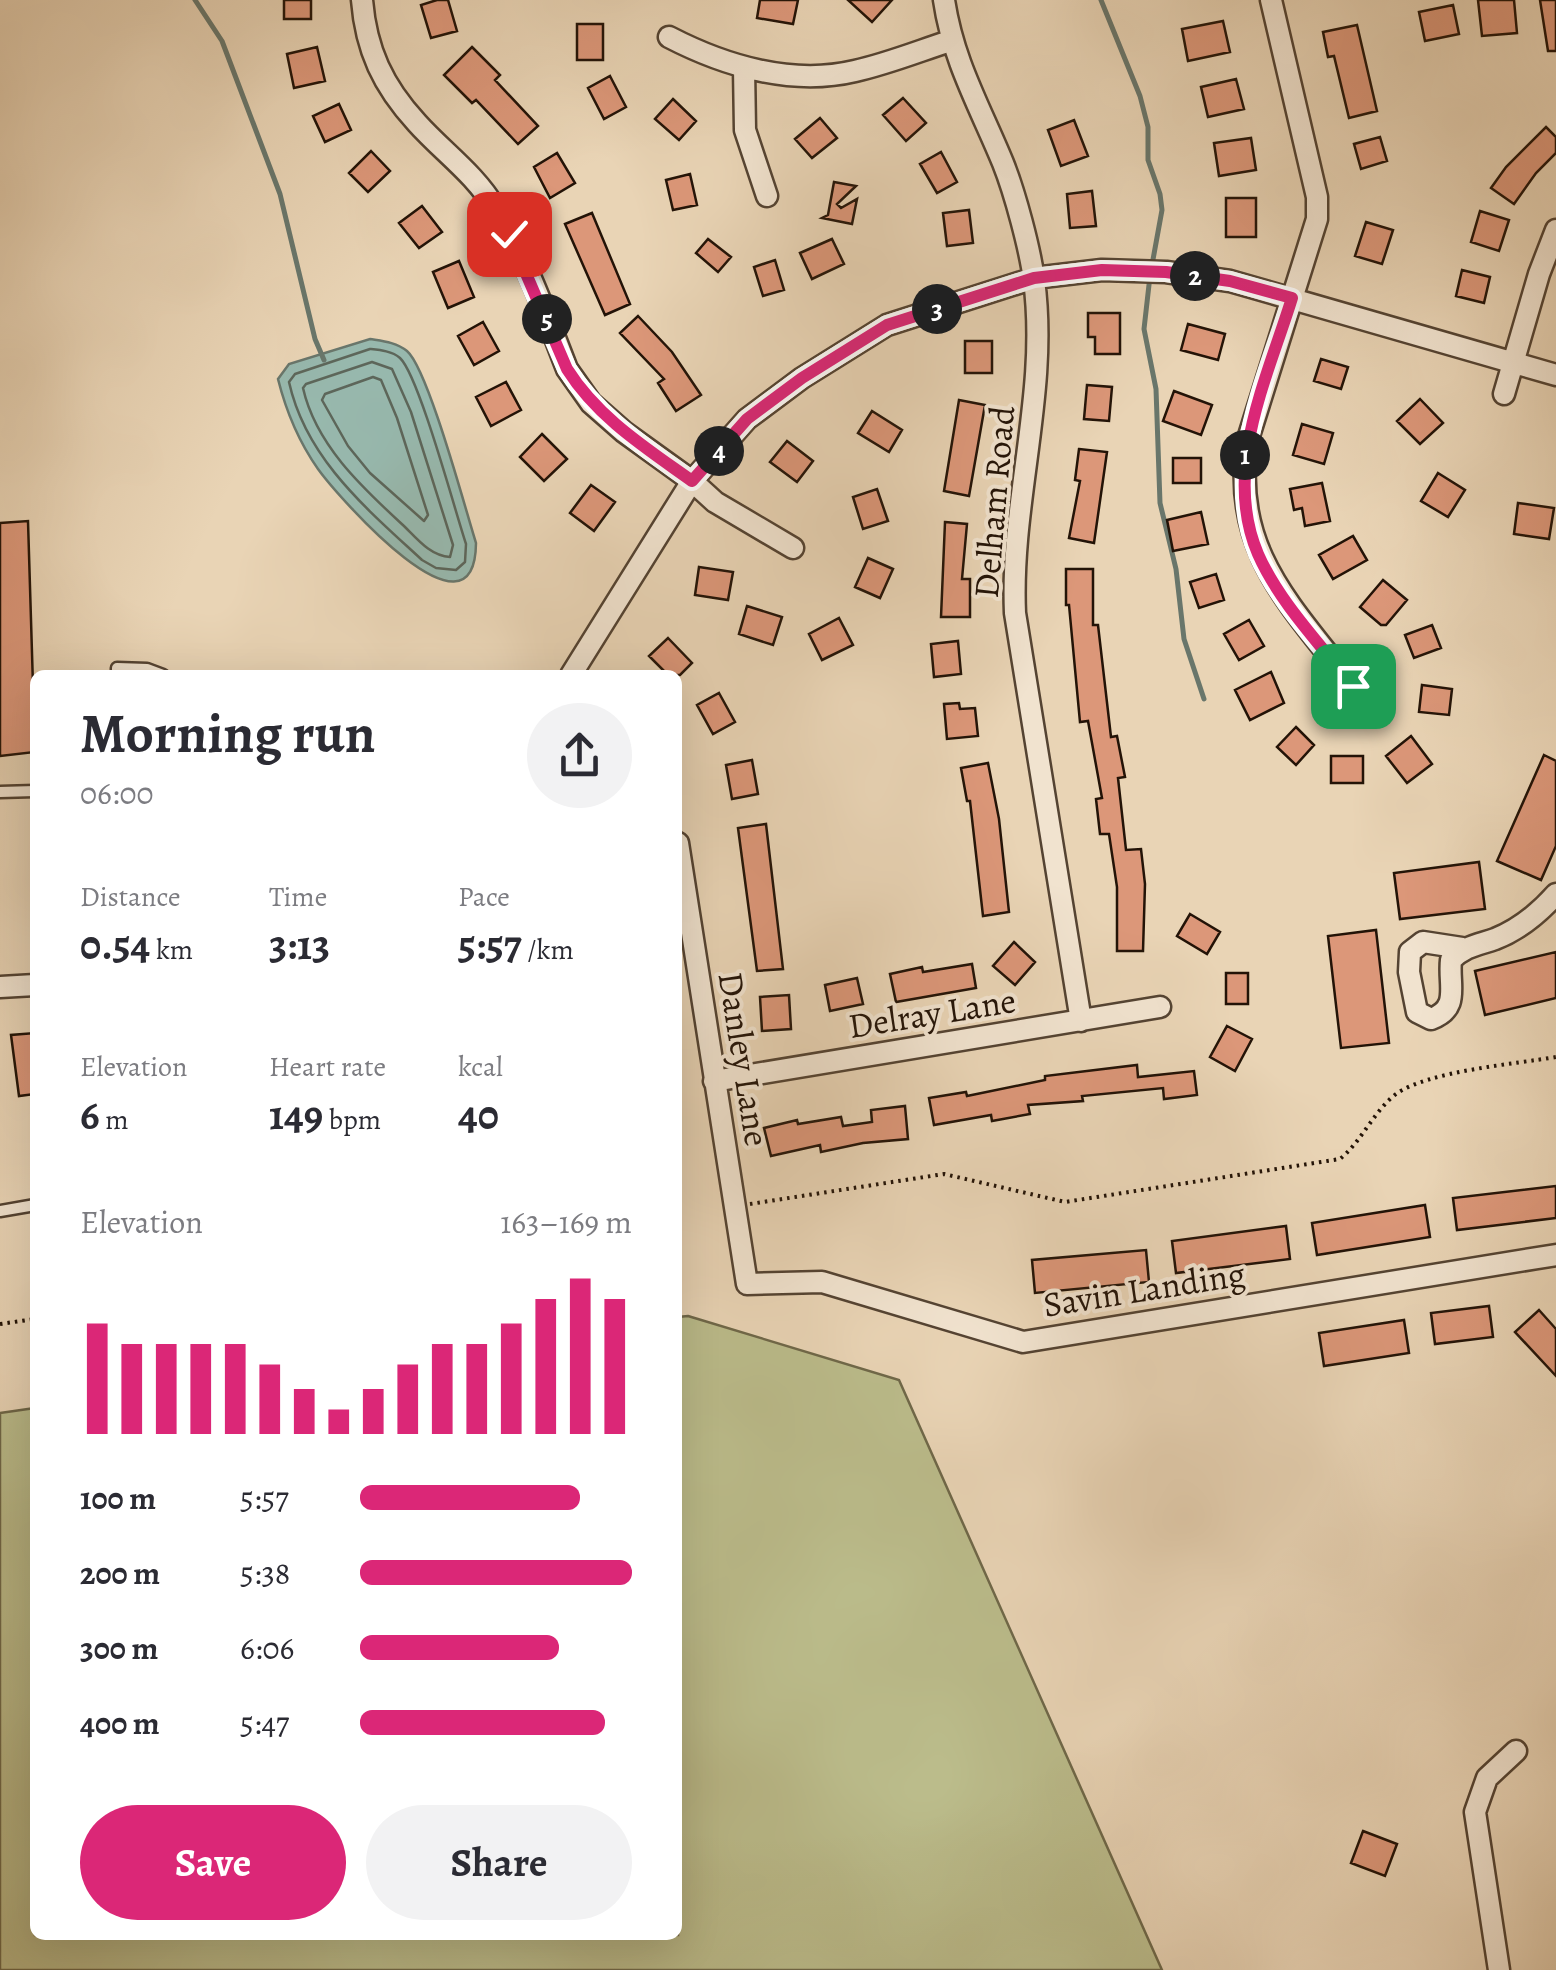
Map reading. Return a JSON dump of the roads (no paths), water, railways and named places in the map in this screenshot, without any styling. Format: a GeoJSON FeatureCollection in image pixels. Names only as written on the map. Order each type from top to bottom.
{"type":"FeatureCollection","features":[{"type":"Feature","properties":{"kind":"street"},"geometry":{"type":"LineString","coordinates":[[362,0],[369,50],[384,78],[416,122],[471,175],[494,206],[567,369],[580,389],[624,432],[715,502],[792,548]]}},
{"type":"Feature","properties":{"kind":"street","name":"Delham Road"},"geometry":{"type":"LineString","coordinates":[[944,0],[950,42],[1006,168],[1034,278],[1040,356],[1014,570],[1016,613],[1080,1022]]}},
{"type":"Feature","properties":{"kind":"street"},"geometry":{"type":"LineString","coordinates":[[1271,0],[1317,197],[1317,219],[1248,439],[1244,463],[1248,520],[1259,556],[1281,593],[1353,686]]}},
{"type":"Feature","properties":{"kind":"street"},"geometry":{"type":"LineString","coordinates":[[669,37],[744,68],[794,76],[852,72],[950,42]]}},
{"type":"Feature","properties":{"kind":"street"},"geometry":{"type":"LineString","coordinates":[[744,68],[745,130],[767,196]]}},
{"type":"Feature","properties":{"kind":"street"},"geometry":{"type":"LineString","coordinates":[[1504,394],[1556,230]]}},
{"type":"Feature","properties":{"kind":"street"},"geometry":{"type":"LineString","coordinates":[[576,670],[692,481],[747,419],[802,378],[887,325],[1034,278],[1102,270],[1166,272],[1230,281],[1556,375]]}},
{"type":"Feature","properties":{"kind":"street","name":"Danley Lane"},"geometry":{"type":"LineString","coordinates":[[682,870],[748,1284]]}},
{"type":"Feature","properties":{"kind":"street"},"geometry":{"type":"LineString","coordinates":[[1462,948],[1499,938],[1556,894]]}},
{"type":"Feature","properties":{"kind":"street"},"geometry":{"type":"LineString","coordinates":[[0,987],[30,986]]}},
{"type":"Feature","properties":{"kind":"street","name":"Delray Lane"},"geometry":{"type":"LineString","coordinates":[[714,1082],[1160,1006]]}},
{"type":"Feature","properties":{"kind":"street","name":"Savin Landing"},"geometry":{"type":"LineString","coordinates":[[748,1284],[822,1282],[1023,1342],[1553,1260]]}},
{"type":"Feature","properties":{"kind":"street"},"geometry":{"type":"LineString","coordinates":[[1498,1970],[1474,1812],[1487,1778],[1516,1751]]}},
{"type":"Feature","properties":{"kind":"lane"},"geometry":{"type":"LineString","coordinates":[[117,670],[150,670]]}},
{"type":"Feature","properties":{"kind":"lane"},"geometry":{"type":"LineString","coordinates":[[0,792],[30,791]]}},
{"type":"Feature","properties":{"kind":"lane"},"geometry":{"type":"LineString","coordinates":[[0,1210],[30,1206]]}},
{"type":"Feature","properties":{"kind":"water"},"geometry":{"type":"Polygon","coordinates":[[[370,339],[407,351],[435,410],[476,543],[470,572],[454,582],[431,575],[404,558],[351,508],[311,459],[285,403],[278,379],[289,364],[370,339]]]}},
{"type":"Feature","properties":{"kind":"waterway"},"geometry":{"type":"LineString","coordinates":[[195,0],[222,41],[280,194],[315,339],[324,360]]}},
{"type":"Feature","properties":{"kind":"waterway"},"geometry":{"type":"LineString","coordinates":[[1101,0],[1140,96],[1148,127],[1148,160],[1162,210],[1152,265]]}},
{"type":"Feature","properties":{"kind":"waterway"},"geometry":{"type":"LineString","coordinates":[[1150,276],[1144,329],[1156,389],[1160,503],[1176,569],[1184,639],[1204,699]]}}]}
